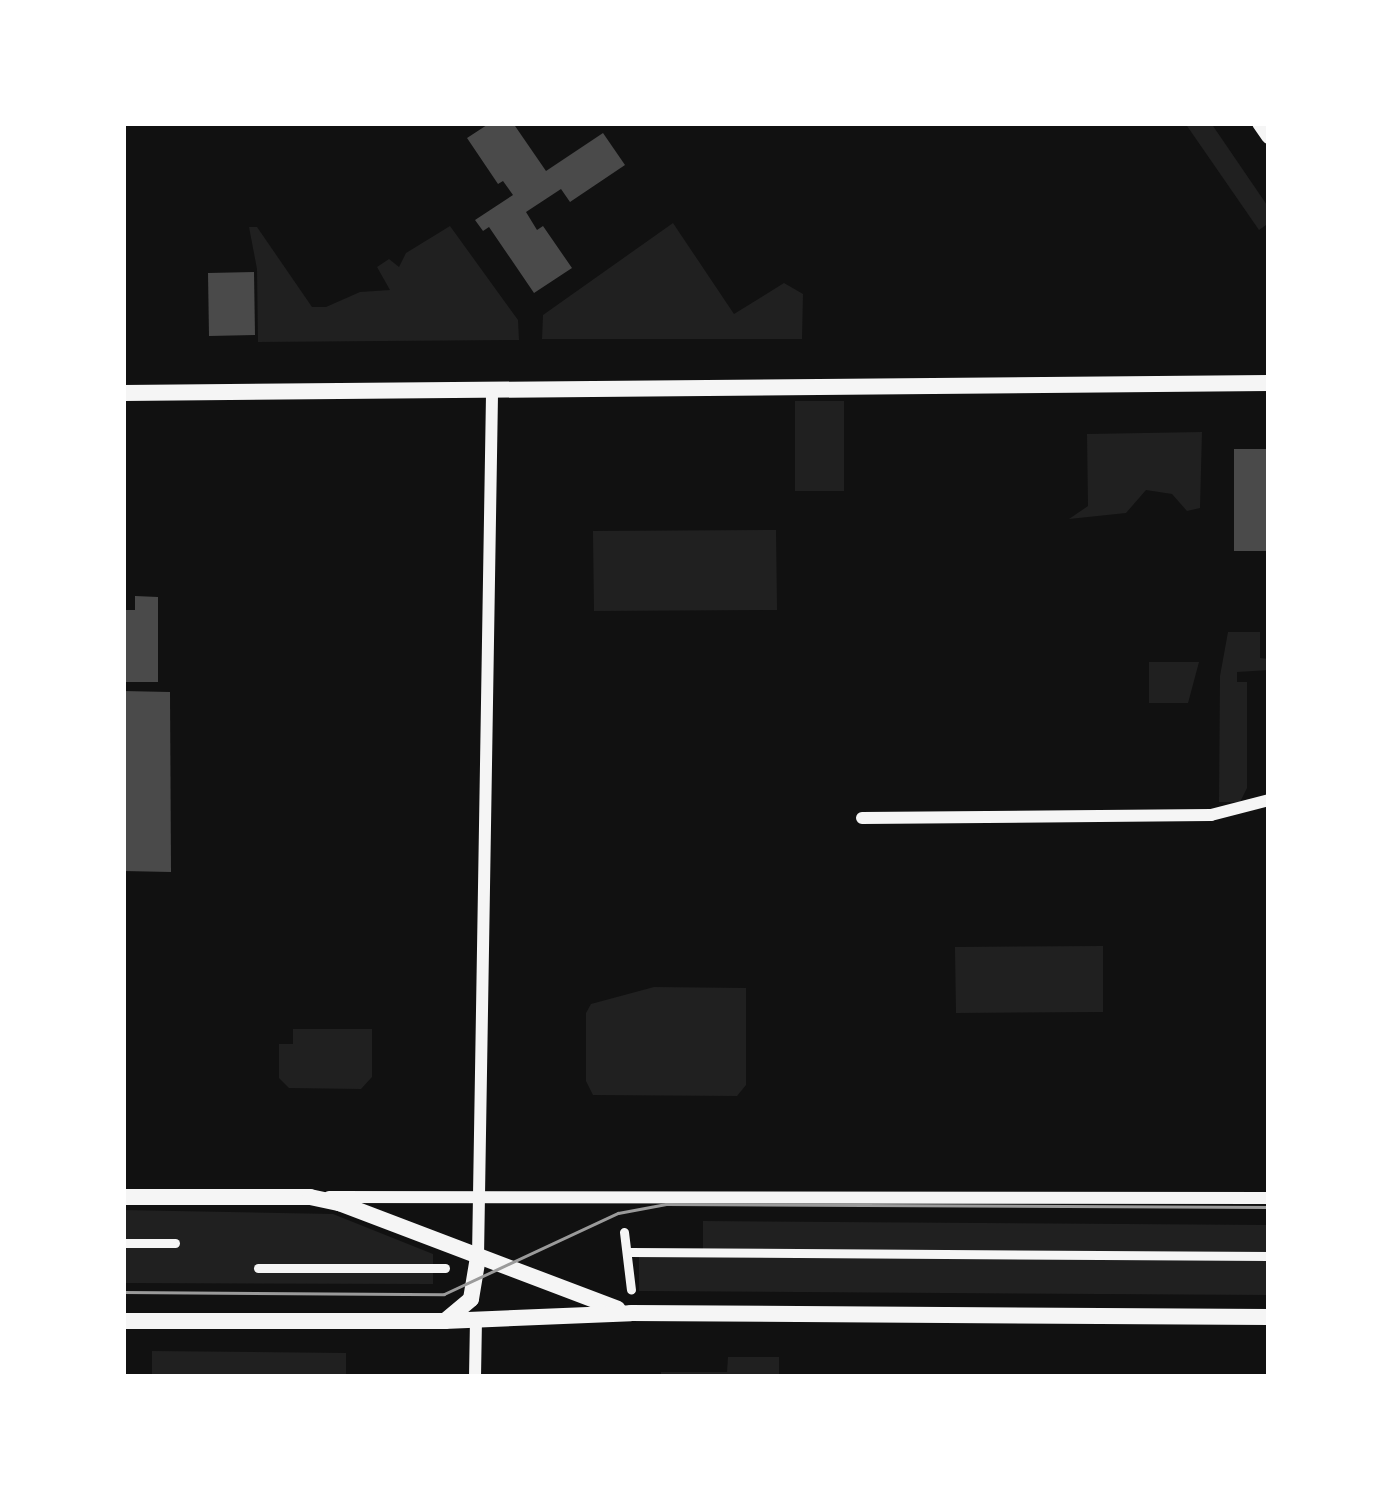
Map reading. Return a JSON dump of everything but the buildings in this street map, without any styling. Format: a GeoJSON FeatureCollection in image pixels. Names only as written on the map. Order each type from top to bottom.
{"type":"FeatureCollection","features":[{"type":"Feature","properties":{"kind":"main road"},"geometry":{"type":"LineString","coordinates":[[1260,123],[1269,136]]}},
{"type":"Feature","properties":{"kind":"main road"},"geometry":{"type":"LineString","coordinates":[[123,393],[1269,382]]}},
{"type":"Feature","properties":{"kind":"main road"},"geometry":{"type":"LineString","coordinates":[[123,1197],[310,1197],[372,1214],[631,1313]]}},
{"type":"Feature","properties":{"kind":"main road"},"geometry":{"type":"LineString","coordinates":[[444,1321],[471,1299],[478,1257]]}},
{"type":"Feature","properties":{"kind":"main road"},"geometry":{"type":"LineString","coordinates":[[123,1321],[444,1321],[631,1313],[1269,1317]]}},
{"type":"Feature","properties":{"kind":"street"},"geometry":{"type":"LineString","coordinates":[[478,1257],[492,391]]}},
{"type":"Feature","properties":{"kind":"street"},"geometry":{"type":"LineString","coordinates":[[862,818],[1211,815],[1269,800]]}},
{"type":"Feature","properties":{"kind":"street"},"geometry":{"type":"LineString","coordinates":[[310,1197],[480,1193],[1269,1198]]}},
{"type":"Feature","properties":{"kind":"street"},"geometry":{"type":"LineString","coordinates":[[624,1232],[630,1252],[631,1291]]}},
{"type":"Feature","properties":{"kind":"street"},"geometry":{"type":"LineString","coordinates":[[123,1243],[175,1244]]}},
{"type":"Feature","properties":{"kind":"street"},"geometry":{"type":"LineString","coordinates":[[630,1252],[1269,1256]]}},
{"type":"Feature","properties":{"kind":"street"},"geometry":{"type":"LineString","coordinates":[[258,1268],[445,1268]]}},
{"type":"Feature","properties":{"kind":"street"},"geometry":{"type":"LineString","coordinates":[[475,1377],[476,1320]]}},
{"type":"Feature","properties":{"kind":"shaded area"},"geometry":{"type":"Polygon","coordinates":[[[1185,123],[1211,123],[1269,208],[1269,223],[1259,230],[1185,123]]]}},
{"type":"Feature","properties":{"kind":"shaded area"},"geometry":{"type":"Polygon","coordinates":[[[673,223],[734,314],[784,283],[803,294],[802,339],[542,339],[543,315],[673,223]]]}},
{"type":"Feature","properties":{"kind":"shaded area"},"geometry":{"type":"Polygon","coordinates":[[[450,226],[518,320],[519,340],[258,342],[257,269],[249,227],[257,227],[312,307],[326,307],[360,292],[390,290],[377,267],[389,259],[399,267],[406,253],[450,226]]]}},
{"type":"Feature","properties":{"kind":"shaded area"},"geometry":{"type":"Polygon","coordinates":[[[795,401],[844,401],[844,491],[795,491],[795,401]]]}},
{"type":"Feature","properties":{"kind":"shaded area"},"geometry":{"type":"Polygon","coordinates":[[[1202,432],[1200,508],[1187,511],[1172,494],[1146,490],[1126,513],[1069,519],[1088,506],[1087,434],[1202,432]]]}},
{"type":"Feature","properties":{"kind":"shaded area"},"geometry":{"type":"Polygon","coordinates":[[[776,530],[777,610],[594,611],[593,531],[776,530]]]}},
{"type":"Feature","properties":{"kind":"shaded area"},"geometry":{"type":"Polygon","coordinates":[[[1228,632],[1260,632],[1260,658],[1269,659],[1269,670],[1237,672],[1237,682],[1247,682],[1247,788],[1240,802],[1219,802],[1220,676],[1228,632]]]}},
{"type":"Feature","properties":{"kind":"shaded area"},"geometry":{"type":"Polygon","coordinates":[[[1149,662],[1199,662],[1188,703],[1149,703],[1149,662]]]}},
{"type":"Feature","properties":{"kind":"shaded area"},"geometry":{"type":"Polygon","coordinates":[[[1103,946],[1103,1012],[956,1013],[955,947],[1103,946]]]}},
{"type":"Feature","properties":{"kind":"shaded area"},"geometry":{"type":"Polygon","coordinates":[[[654,987],[746,988],[746,1085],[737,1096],[593,1095],[586,1081],[586,1013],[591,1004],[654,987]]]}},
{"type":"Feature","properties":{"kind":"shaded area"},"geometry":{"type":"Polygon","coordinates":[[[293,1029],[372,1029],[372,1077],[361,1089],[289,1088],[279,1078],[279,1044],[293,1044],[293,1029]]]}},
{"type":"Feature","properties":{"kind":"shaded area"},"geometry":{"type":"Polygon","coordinates":[[[123,1210],[333,1214],[433,1254],[433,1284],[123,1283],[123,1210]]]}},
{"type":"Feature","properties":{"kind":"shaded area"},"geometry":{"type":"Polygon","coordinates":[[[703,1221],[1269,1225],[1269,1295],[639,1291],[639,1252],[703,1252],[703,1221]]]}},
{"type":"Feature","properties":{"kind":"shaded area"},"geometry":{"type":"Polygon","coordinates":[[[152,1351],[346,1353],[346,1377],[152,1377],[152,1351]]]}},
{"type":"Feature","properties":{"kind":"shaded area"},"geometry":{"type":"Polygon","coordinates":[[[728,1357],[779,1357],[779,1377],[661,1377],[661,1372],[727,1372],[728,1357]]]}},
{"type":"Feature","properties":{"kind":"tram line"},"geometry":{"type":"LineString","coordinates":[[123,1292],[444,1294],[618,1213],[666,1204],[1269,1207]]}}]}
